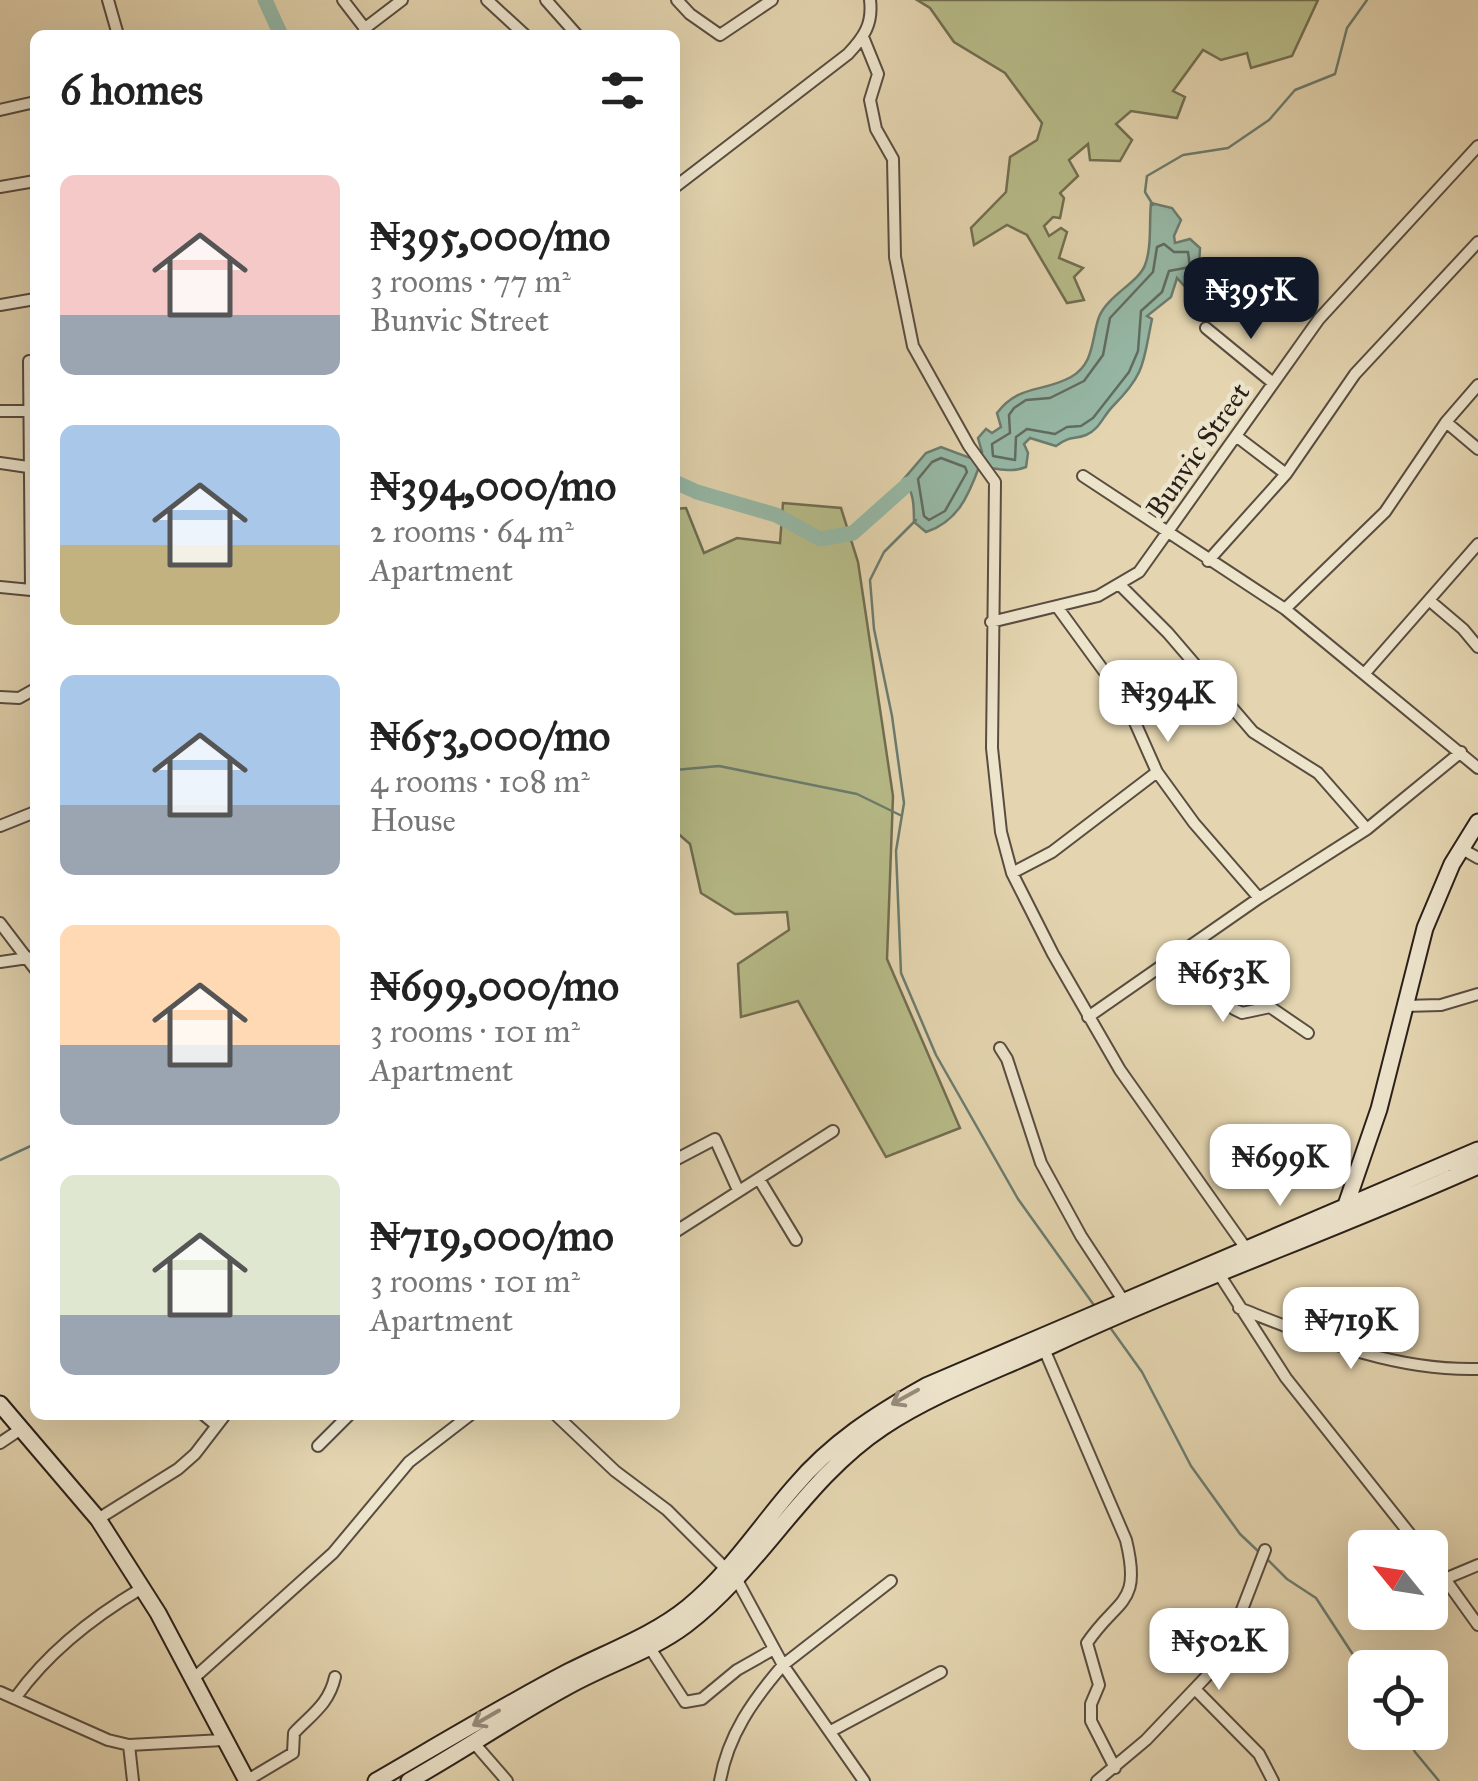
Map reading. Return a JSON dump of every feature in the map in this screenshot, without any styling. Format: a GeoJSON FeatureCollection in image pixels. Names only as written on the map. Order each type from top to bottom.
{"type":"FeatureCollection","features":[{"type":"Feature","properties":{"kind":"main road"},"geometry":{"type":"LineString","coordinates":[[1347,1215],[1379,1109],[1425,928],[1439,891],[1478,822]]}},
{"type":"Feature","properties":{"kind":"main road"},"geometry":{"type":"LineString","coordinates":[[376,1781],[685,1610],[732,1575],[796,1484],[854,1429],[926,1386],[1220,1274],[1478,1150]]}},
{"type":"Feature","properties":{"kind":"main road"},"geometry":{"type":"LineString","coordinates":[[409,1781],[566,1687],[650,1648],[684,1626],[819,1480],[884,1426],[959,1386],[1044,1349],[1123,1300],[1245,1248],[1478,1166]]}},
{"type":"Feature","properties":{"kind":"main road"},"geometry":{"type":"LineString","coordinates":[[0,1404],[98,1520],[194,1678],[246,1781]]}},
{"type":"Feature","properties":{"kind":"street"},"geometry":{"type":"LineString","coordinates":[[108,0],[117,30]]}},
{"type":"Feature","properties":{"kind":"street"},"geometry":{"type":"LineString","coordinates":[[343,0],[366,30]]}},
{"type":"Feature","properties":{"kind":"street"},"geometry":{"type":"LineString","coordinates":[[369,30],[402,0]]}},
{"type":"Feature","properties":{"kind":"street"},"geometry":{"type":"LineString","coordinates":[[487,0],[520,30]]}},
{"type":"Feature","properties":{"kind":"street"},"geometry":{"type":"LineString","coordinates":[[546,0],[573,30]]}},
{"type":"Feature","properties":{"kind":"street"},"geometry":{"type":"LineString","coordinates":[[677,0],[720,36],[772,0]]}},
{"type":"Feature","properties":{"kind":"street"},"geometry":{"type":"LineString","coordinates":[[680,183],[848,54],[864,37],[872,17],[870,0]]}},
{"type":"Feature","properties":{"kind":"street"},"geometry":{"type":"LineString","coordinates":[[864,37],[878,74],[870,100],[876,129],[893,159],[895,258],[913,346],[969,446],[995,482],[991,622],[994,780],[1001,832],[1012,873],[1020,895],[1120,1070],[1245,1248]]}},
{"type":"Feature","properties":{"kind":"street"},"geometry":{"type":"LineString","coordinates":[[0,110],[30,103]]}},
{"type":"Feature","properties":{"kind":"street","name":"Bunvic Street"},"geometry":{"type":"LineString","coordinates":[[991,622],[1058,608],[1120,586],[1139,572],[1336,297],[1478,146]]}},
{"type":"Feature","properties":{"kind":"street"},"geometry":{"type":"LineString","coordinates":[[0,188],[30,182]]}},
{"type":"Feature","properties":{"kind":"street"},"geometry":{"type":"LineString","coordinates":[[1208,561],[1286,474],[1338,395],[1478,242]]}},
{"type":"Feature","properties":{"kind":"street"},"geometry":{"type":"LineString","coordinates":[[0,305],[30,300]]}},
{"type":"Feature","properties":{"kind":"street"},"geometry":{"type":"LineString","coordinates":[[1206,328],[1273,383]]}},
{"type":"Feature","properties":{"kind":"street"},"geometry":{"type":"LineString","coordinates":[[28,360],[30,481]]}},
{"type":"Feature","properties":{"kind":"street"},"geometry":{"type":"LineString","coordinates":[[1284,609],[1385,512],[1446,422],[1478,385]]}},
{"type":"Feature","properties":{"kind":"street"},"geometry":{"type":"LineString","coordinates":[[0,411],[30,410]]}},
{"type":"Feature","properties":{"kind":"street"},"geometry":{"type":"LineString","coordinates":[[1446,422],[1478,449]]}},
{"type":"Feature","properties":{"kind":"street"},"geometry":{"type":"LineString","coordinates":[[1236,436],[1286,474]]}},
{"type":"Feature","properties":{"kind":"street"},"geometry":{"type":"LineString","coordinates":[[0,463],[28,467]]}},
{"type":"Feature","properties":{"kind":"street"},"geometry":{"type":"LineString","coordinates":[[1083,476],[1284,609],[1478,768]]}},
{"type":"Feature","properties":{"kind":"street"},"geometry":{"type":"LineString","coordinates":[[1366,673],[1478,544]]}},
{"type":"Feature","properties":{"kind":"street"},"geometry":{"type":"LineString","coordinates":[[0,586],[30,590]]}},
{"type":"Feature","properties":{"kind":"street"},"geometry":{"type":"LineString","coordinates":[[1120,586],[1168,633],[1253,732],[1318,773],[1367,828]]}},
{"type":"Feature","properties":{"kind":"street"},"geometry":{"type":"LineString","coordinates":[[1430,601],[1478,646]]}},
{"type":"Feature","properties":{"kind":"street"},"geometry":{"type":"LineString","coordinates":[[1058,608],[1126,700],[1158,772],[1194,823],[1259,898]]}},
{"type":"Feature","properties":{"kind":"street"},"geometry":{"type":"LineString","coordinates":[[0,697],[19,698],[30,692]]}},
{"type":"Feature","properties":{"kind":"street"},"geometry":{"type":"LineString","coordinates":[[1088,1017],[1367,828],[1460,752]]}},
{"type":"Feature","properties":{"kind":"street"},"geometry":{"type":"LineString","coordinates":[[1012,873],[1052,852],[1158,772]]}},
{"type":"Feature","properties":{"kind":"street"},"geometry":{"type":"LineString","coordinates":[[0,826],[30,814]]}},
{"type":"Feature","properties":{"kind":"street"},"geometry":{"type":"LineString","coordinates":[[1462,848],[1478,858]]}},
{"type":"Feature","properties":{"kind":"street"},"geometry":{"type":"LineString","coordinates":[[0,923],[30,958]]}},
{"type":"Feature","properties":{"kind":"street"},"geometry":{"type":"LineString","coordinates":[[1190,947],[1234,1009],[1242,1012],[1270,1007],[1308,1033]]}},
{"type":"Feature","properties":{"kind":"street"},"geometry":{"type":"LineString","coordinates":[[0,962],[30,958]]}},
{"type":"Feature","properties":{"kind":"street"},"geometry":{"type":"LineString","coordinates":[[1404,1006],[1427,1007],[1478,994]]}},
{"type":"Feature","properties":{"kind":"street"},"geometry":{"type":"LineString","coordinates":[[1000,1048],[1041,1163],[1081,1236],[1123,1300]]}},
{"type":"Feature","properties":{"kind":"street"},"geometry":{"type":"LineString","coordinates":[[680,1229],[834,1132]]}},
{"type":"Feature","properties":{"kind":"street"},"geometry":{"type":"LineString","coordinates":[[680,1157],[715,1139],[738,1190]]}},
{"type":"Feature","properties":{"kind":"street"},"geometry":{"type":"LineString","coordinates":[[759,1178],[796,1240]]}},
{"type":"Feature","properties":{"kind":"street"},"geometry":{"type":"LineString","coordinates":[[1220,1274],[1238,1308],[1324,1430],[1406,1530]]}},
{"type":"Feature","properties":{"kind":"street"},"geometry":{"type":"LineString","coordinates":[[1238,1308],[1337,1348],[1384,1360],[1443,1370],[1478,1368]]}},
{"type":"Feature","properties":{"kind":"street"},"geometry":{"type":"LineString","coordinates":[[1044,1349],[1126,1540],[1130,1560],[1128,1596],[1087,1643],[1099,1685],[1091,1704],[1091,1721],[1114,1768]]}},
{"type":"Feature","properties":{"kind":"street"},"geometry":{"type":"LineString","coordinates":[[209,1420],[216,1426]]}},
{"type":"Feature","properties":{"kind":"street"},"geometry":{"type":"LineString","coordinates":[[98,1520],[178,1469],[221,1420]]}},
{"type":"Feature","properties":{"kind":"street"},"geometry":{"type":"LineString","coordinates":[[318,1446],[344,1420]]}},
{"type":"Feature","properties":{"kind":"street"},"geometry":{"type":"LineString","coordinates":[[194,1678],[334,1552],[409,1462],[464,1420]]}},
{"type":"Feature","properties":{"kind":"street"},"geometry":{"type":"LineString","coordinates":[[561,1420],[614,1471],[667,1510],[732,1575],[783,1665],[864,1781]]}},
{"type":"Feature","properties":{"kind":"street"},"geometry":{"type":"LineString","coordinates":[[0,1443],[22,1429]]}},
{"type":"Feature","properties":{"kind":"street"},"geometry":{"type":"LineString","coordinates":[[1096,1781],[1114,1768],[1223,1659],[1265,1550]]}},
{"type":"Feature","properties":{"kind":"street"},"geometry":{"type":"LineString","coordinates":[[1448,1578],[1478,1565]]}},
{"type":"Feature","properties":{"kind":"street"},"geometry":{"type":"LineString","coordinates":[[1448,1580],[1478,1625]]}},
{"type":"Feature","properties":{"kind":"street"},"geometry":{"type":"LineString","coordinates":[[720,1781],[737,1728],[783,1665],[891,1581]]}},
{"type":"Feature","properties":{"kind":"street"},"geometry":{"type":"LineString","coordinates":[[16,1698],[45,1660],[107,1608],[142,1588]]}},
{"type":"Feature","properties":{"kind":"street"},"geometry":{"type":"LineString","coordinates":[[650,1648],[685,1702],[702,1699],[738,1670],[774,1649]]}},
{"type":"Feature","properties":{"kind":"street"},"geometry":{"type":"LineString","coordinates":[[831,1730],[941,1672]]}},
{"type":"Feature","properties":{"kind":"street"},"geometry":{"type":"LineString","coordinates":[[246,1781],[292,1752],[294,1733],[322,1707],[331,1694],[335,1677]]}},
{"type":"Feature","properties":{"kind":"street"},"geometry":{"type":"LineString","coordinates":[[1195,1689],[1251,1744],[1271,1771],[1273,1781]]}},
{"type":"Feature","properties":{"kind":"street"},"geometry":{"type":"LineString","coordinates":[[0,1692],[108,1740],[130,1745],[223,1740]]}},
{"type":"Feature","properties":{"kind":"street"},"geometry":{"type":"LineString","coordinates":[[474,1743],[507,1781]]}},
{"type":"Feature","properties":{"kind":"street"},"geometry":{"type":"LineString","coordinates":[[130,1745],[133,1781]]}},
{"type":"Feature","properties":{"kind":"green space"},"geometry":{"type":"Polygon","coordinates":[[[917,0],[1318,0],[1292,56],[1251,68],[1247,53],[1221,60],[1203,50],[1173,91],[1185,97],[1177,118],[1131,111],[1116,124],[1132,140],[1120,161],[1090,160],[1088,144],[1069,160],[1078,176],[1060,193],[1064,198],[1060,218],[1053,217],[1044,226],[1049,236],[1061,228],[1067,232],[1059,258],[1083,268],[1074,277],[1084,300],[1067,303],[1027,235],[1007,225],[974,245],[971,228],[1006,192],[1010,157],[1037,140],[1042,123],[1005,73],[954,42],[930,8],[917,0]]]}},
{"type":"Feature","properties":{"kind":"green space"},"geometry":{"type":"Polygon","coordinates":[[[783,503],[841,508],[858,562],[893,796],[887,959],[960,1128],[886,1157],[798,1001],[741,1017],[738,964],[789,930],[787,912],[735,914],[701,893],[690,844],[680,835],[680,509],[686,508],[704,553],[737,538],[780,543],[783,503]]]}},
{"type":"Feature","properties":{"kind":"water"},"geometry":{"type":"Polygon","coordinates":[[[1151,203],[1172,208],[1181,220],[1175,243],[1190,239],[1200,248],[1198,282],[1187,289],[1177,278],[1171,297],[1147,316],[1152,319],[1144,357],[1132,385],[1091,432],[1056,446],[1030,438],[1024,444],[1028,453],[1026,467],[979,467],[960,507],[946,522],[926,532],[914,522],[911,494],[903,480],[926,453],[941,447],[970,458],[982,452],[978,438],[986,429],[992,433],[1001,427],[997,413],[1005,404],[1022,393],[1060,382],[1079,371],[1088,358],[1103,309],[1145,265],[1151,203]]]}},
{"type":"Feature","properties":{"kind":"waterway"},"geometry":{"type":"LineString","coordinates":[[265,0],[279,30]]}},
{"type":"Feature","properties":{"kind":"waterway"},"geometry":{"type":"LineString","coordinates":[[1153,205],[1145,192],[1147,176],[1183,155],[1228,148],[1269,120],[1295,90],[1335,74],[1347,28],[1367,0]]}},
{"type":"Feature","properties":{"kind":"waterway"},"geometry":{"type":"LineString","coordinates":[[680,484],[776,515],[820,539],[853,533],[908,484]]}},
{"type":"Feature","properties":{"kind":"waterway"},"geometry":{"type":"LineString","coordinates":[[916,520],[884,552],[870,580],[874,629],[904,803],[896,851],[901,973],[936,1055],[1018,1199],[1096,1308]]}},
{"type":"Feature","properties":{"kind":"waterway"},"geometry":{"type":"LineString","coordinates":[[680,770],[719,766],[857,794],[900,815]]}},
{"type":"Feature","properties":{"kind":"waterway"},"geometry":{"type":"LineString","coordinates":[[0,1160],[30,1146]]}},
{"type":"Feature","properties":{"kind":"waterway"},"geometry":{"type":"LineString","coordinates":[[1109,1326],[1142,1372],[1191,1466],[1240,1534],[1259,1552]]}},
{"type":"Feature","properties":{"kind":"waterway"},"geometry":{"type":"LineString","coordinates":[[1265,1557],[1287,1579],[1316,1598],[1350,1650]]}},
{"type":"Feature","properties":{"kind":"waterway"},"geometry":{"type":"LineString","coordinates":[[1414,1750],[1439,1781]]}}]}
